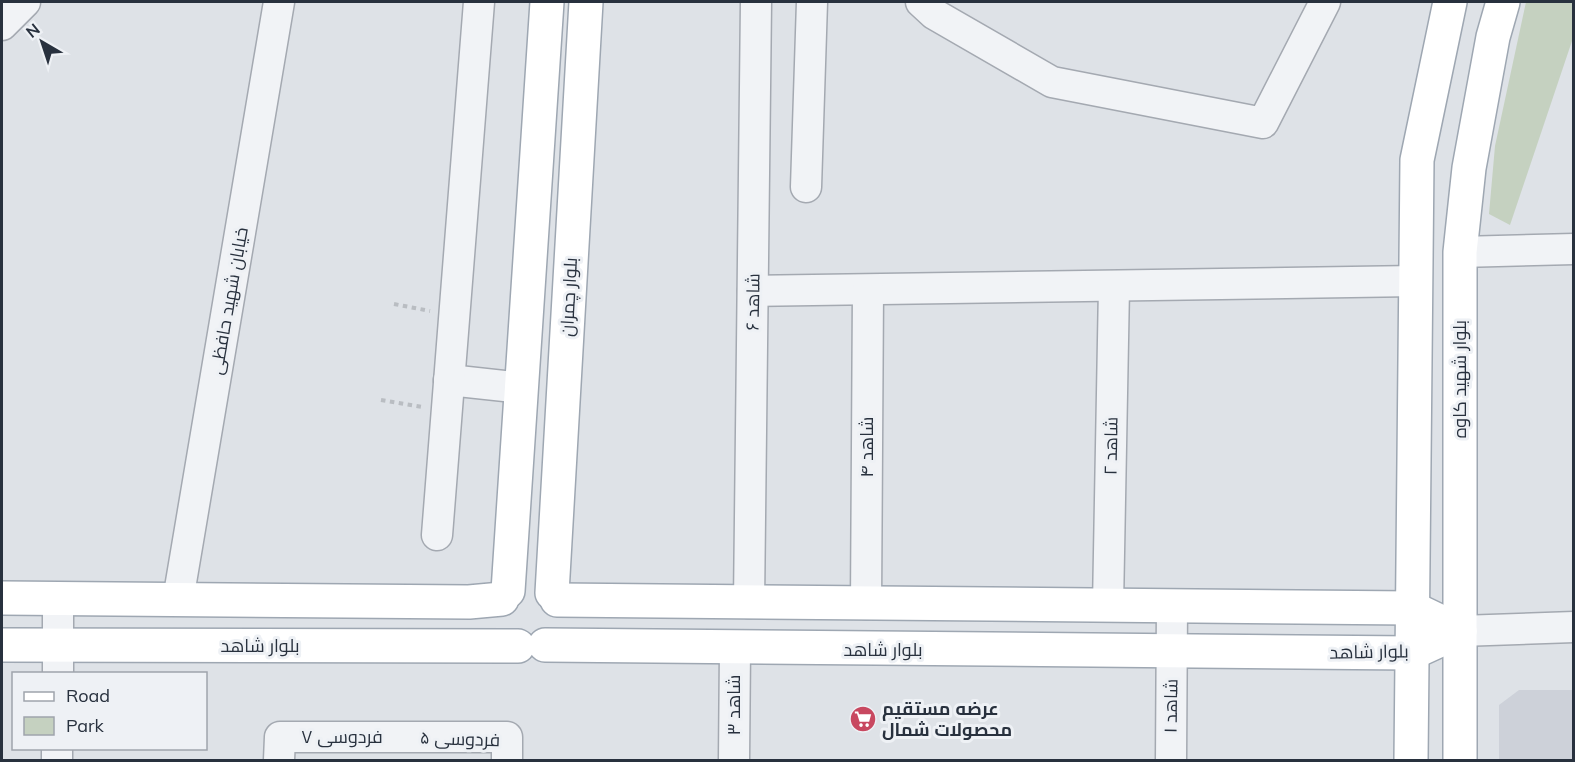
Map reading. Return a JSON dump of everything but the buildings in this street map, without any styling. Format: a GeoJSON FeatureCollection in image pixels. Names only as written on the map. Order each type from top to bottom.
{"type":"FeatureCollection","features":[{"type":"Feature","properties":{"kind":"main road"},"geometry":{"type":"LineString","coordinates":[[2,598],[469,602],[505,595],[526,584],[545,587],[555,596],[561,608],[561,625],[552,640],[531,646],[509,642],[499,627],[497,617],[505,595],[522,388],[547,2]]}},
{"type":"Feature","properties":{"kind":"main road","name":"بلوار چمران"},"geometry":{"type":"LineString","coordinates":[[555,596],[586,2]]}},
{"type":"Feature","properties":{"kind":"main road"},"geometry":{"type":"LineString","coordinates":[[1412,760],[1417,160],[1450,2]]}},
{"type":"Feature","properties":{"kind":"main road","name":"بلوار شهید کاوه"},"geometry":{"type":"LineString","coordinates":[[1460,760],[1460,252],[1469,168],[1493,37],[1503,2]]}},
{"type":"Feature","properties":{"kind":"main road"},"geometry":{"type":"LineString","coordinates":[[555,596],[749,603],[1412,608],[1460,631]]}},
{"type":"Feature","properties":{"kind":"main road","name":"بلوار شاهد"},"geometry":{"type":"LineString","coordinates":[[2,645],[58,659],[531,646],[1412,653],[1460,631]]}},
{"type":"Feature","properties":{"kind":"street"},"geometry":{"type":"LineString","coordinates":[[2,25],[25,2]]}},
{"type":"Feature","properties":{"kind":"street","name":"خیابان شهید حافظی"},"geometry":{"type":"LineString","coordinates":[[178,600],[279,2]]}},
{"type":"Feature","properties":{"kind":"street"},"geometry":{"type":"LineString","coordinates":[[437,535],[479,2]]}},
{"type":"Feature","properties":{"kind":"street","name":"شاهد ۶"},"geometry":{"type":"LineString","coordinates":[[749,603],[756,2]]}},
{"type":"Feature","properties":{"kind":"street"},"geometry":{"type":"LineString","coordinates":[[806,187],[812,2]]}},
{"type":"Feature","properties":{"kind":"street"},"geometry":{"type":"LineString","coordinates":[[921,2],[934,14],[1053,82],[1263,123],[1325,2]]}},
{"type":"Feature","properties":{"kind":"street"},"geometry":{"type":"LineString","coordinates":[[1460,252],[1574,249]]}},
{"type":"Feature","properties":{"kind":"street"},"geometry":{"type":"LineString","coordinates":[[753,291],[1416,281]]}},
{"type":"Feature","properties":{"kind":"street","name":"شاهد ۲"},"geometry":{"type":"LineString","coordinates":[[1108,606],[1114,287]]}},
{"type":"Feature","properties":{"kind":"street","name":"شاهد ۴"},"geometry":{"type":"LineString","coordinates":[[866,604],[868,290]]}},
{"type":"Feature","properties":{"kind":"street"},"geometry":{"type":"LineString","coordinates":[[449,380],[522,388]]}},
{"type":"Feature","properties":{"kind":"street"},"geometry":{"type":"LineString","coordinates":[[58,599],[58,659]]}},
{"type":"Feature","properties":{"kind":"street","name":"شاهد ۱"},"geometry":{"type":"LineString","coordinates":[[1171,760],[1172,606]]}},
{"type":"Feature","properties":{"kind":"street"},"geometry":{"type":"LineString","coordinates":[[1460,631],[1574,627]]}},
{"type":"Feature","properties":{"kind":"street","name":"شاهد ۳"},"geometry":{"type":"LineString","coordinates":[[734,760],[735,649]]}},
{"type":"Feature","properties":{"kind":"street","name":"فردوسی ۷"},"geometry":{"type":"LineString","coordinates":[[279,760],[279,737],[393,737]]}},
{"type":"Feature","properties":{"kind":"street","name":"فردوسی ۵"},"geometry":{"type":"LineString","coordinates":[[393,737],[507,737],[507,760]]}},
{"type":"Feature","properties":{"kind":"path"},"geometry":{"type":"LineString","coordinates":[[394,304],[454,315]]}},
{"type":"Feature","properties":{"kind":"path"},"geometry":{"type":"LineString","coordinates":[[381,400],[447,412]]}},
{"type":"Feature","properties":{"kind":"shaded area"},"geometry":{"type":"Polygon","coordinates":[[[1519,690],[1573,690],[1573,760],[1499,760],[1499,705],[1519,690]]]}},
{"type":"Feature","properties":{"kind":"green space"},"geometry":{"type":"Polygon","coordinates":[[[1526,2],[1573,2],[1573,38],[1510,225],[1489,214],[1495,146],[1526,2]]]}},
{"type":"Feature","properties":{"kind":"place","name":"عرضه مستقیم محصولات شمال"},"geometry":{"type":"Point","coordinates":[863,719]}}]}
